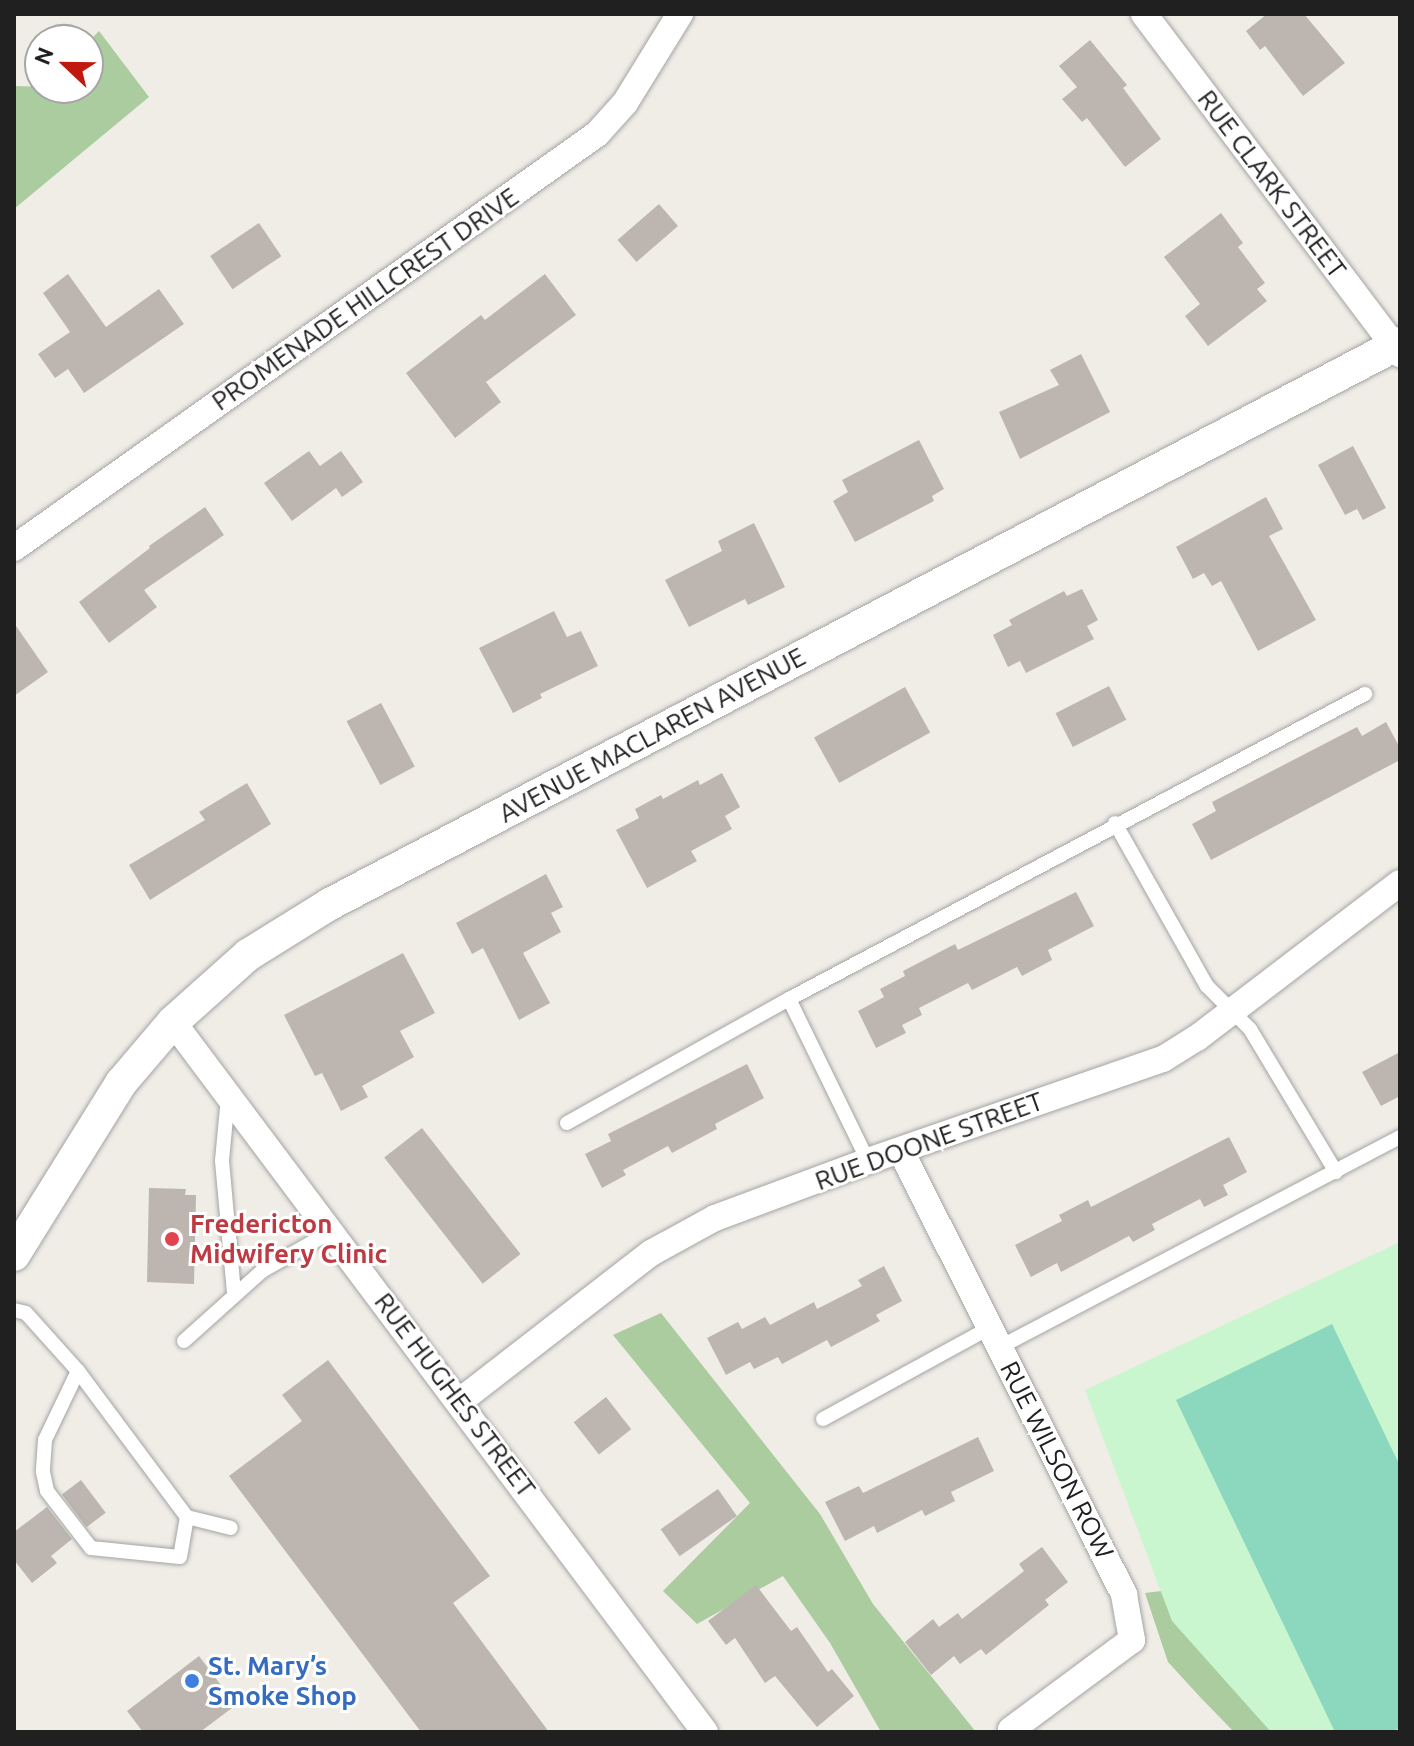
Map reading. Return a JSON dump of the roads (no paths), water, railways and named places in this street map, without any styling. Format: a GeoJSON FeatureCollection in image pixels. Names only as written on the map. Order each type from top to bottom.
{"type":"FeatureCollection","features":[{"type":"Feature","properties":{"kind":"street","name":"PROMENADE HILLCREST DRIVE"},"geometry":{"type":"LineString","coordinates":[[14,548],[597,134],[625,103],[680,14]]}},
{"type":"Feature","properties":{"kind":"street","name":"RUE CLARK STREET"},"geometry":{"type":"LineString","coordinates":[[1144,14],[1398,348]]}},
{"type":"Feature","properties":{"kind":"street","name":"AVENUE MACLAREN AVENUE"},"geometry":{"type":"LineString","coordinates":[[14,1255],[121,1083],[173,1022],[248,955],[330,904],[1398,348]]}},
{"type":"Feature","properties":{"kind":"street","name":"RUE DOONE STREET"},"geometry":{"type":"LineString","coordinates":[[460,1401],[651,1253],[715,1218],[868,1161],[1163,1059],[1400,883]]}},
{"type":"Feature","properties":{"kind":"street","name":"RUE HUGHES STREET"},"geometry":{"type":"LineString","coordinates":[[173,1022],[460,1401],[705,1732]]}},
{"type":"Feature","properties":{"kind":"street","name":"RUE WILSON ROW"},"geometry":{"type":"LineString","coordinates":[[901,1151],[1124,1595],[1132,1640],[1011,1730]]}},
{"type":"Feature","properties":{"kind":"lane"},"geometry":{"type":"LineString","coordinates":[[567,1123],[1115,823],[1365,694]]}},
{"type":"Feature","properties":{"kind":"lane"},"geometry":{"type":"LineString","coordinates":[[1115,823],[1207,986],[1250,1029],[1336,1172]]}},
{"type":"Feature","properties":{"kind":"lane"},"geometry":{"type":"LineString","coordinates":[[789,999],[868,1161]]}},
{"type":"Feature","properties":{"kind":"lane"},"geometry":{"type":"LineString","coordinates":[[228,1093],[222,1161],[234,1292]]}},
{"type":"Feature","properties":{"kind":"lane"},"geometry":{"type":"LineString","coordinates":[[823,1419],[1336,1172],[1400,1137]]}},
{"type":"Feature","properties":{"kind":"lane"},"geometry":{"type":"LineString","coordinates":[[184,1341],[234,1292],[262,1271],[332,1231]]}},
{"type":"Feature","properties":{"kind":"lane"},"geometry":{"type":"LineString","coordinates":[[14,1310],[26,1313],[78,1371],[187,1517],[231,1528]]}},
{"type":"Feature","properties":{"kind":"lane"},"geometry":{"type":"LineString","coordinates":[[78,1371],[45,1440],[43,1472],[47,1491],[91,1548],[180,1557],[187,1517]]}},
{"type":"Feature","properties":{"kind":"place","name":"Fredericton Midwifery Clinic"},"geometry":{"type":"Point","coordinates":[172,1239]}},
{"type":"Feature","properties":{"kind":"place","name":"St. Mary’s Smoke Shop"},"geometry":{"type":"Point","coordinates":[192,1681]}}]}
